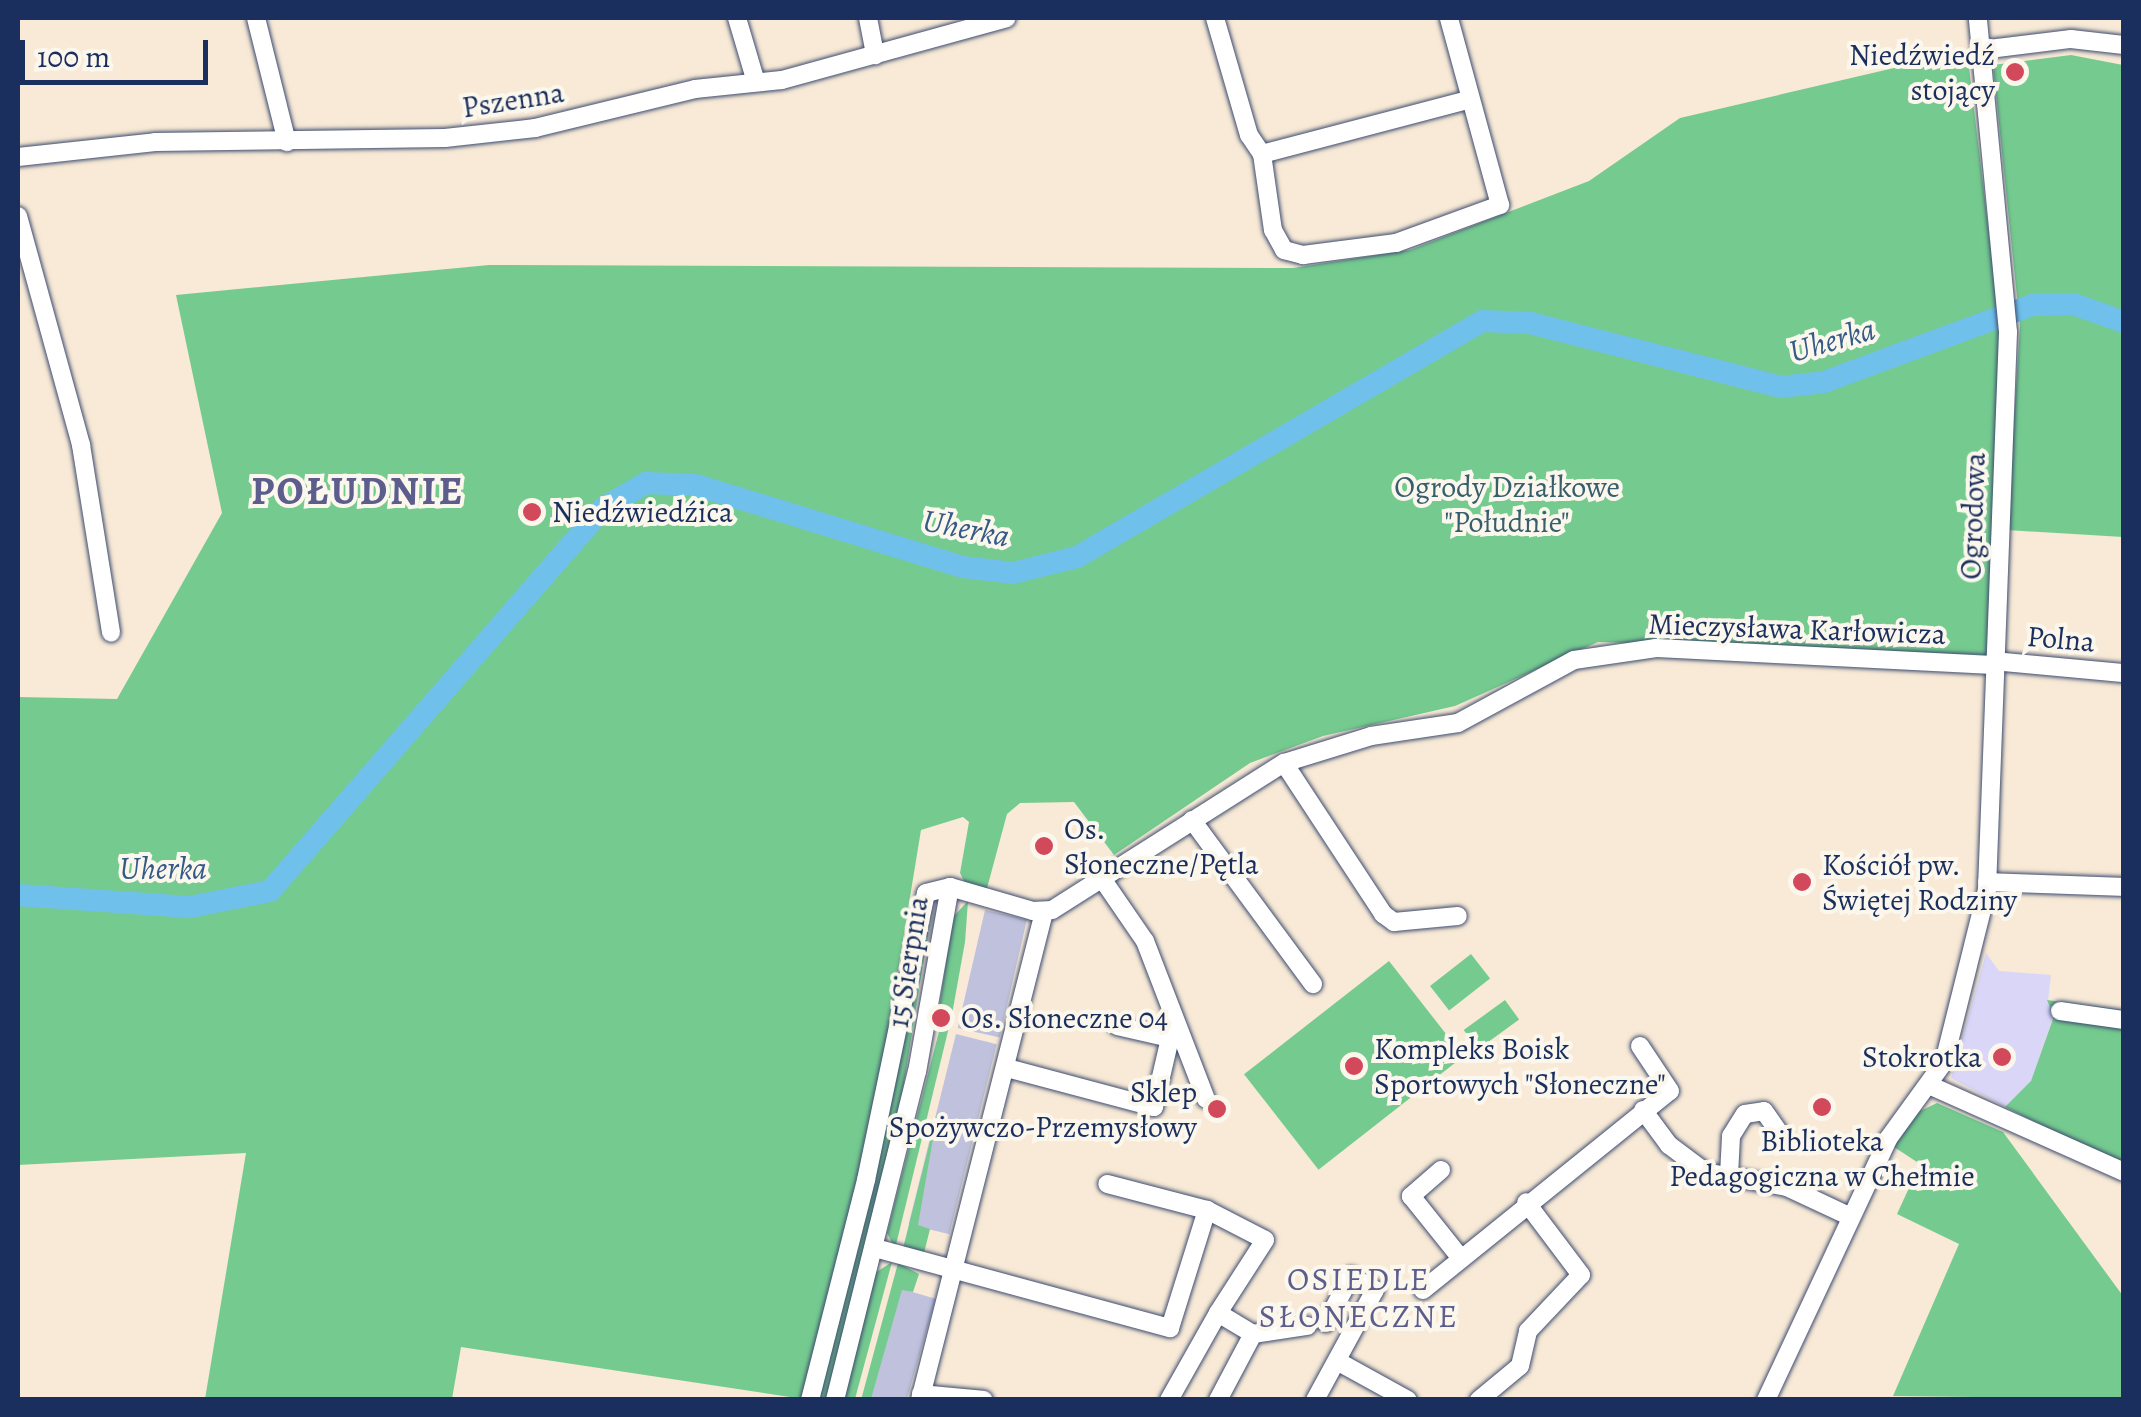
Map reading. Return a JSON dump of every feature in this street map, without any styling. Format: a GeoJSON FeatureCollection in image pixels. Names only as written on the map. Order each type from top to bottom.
{"type":"FeatureCollection","features":[{"type":"Feature","properties":{"kind":"street"},"geometry":{"type":"LineString","coordinates":[[256,18],[287,142]]}},
{"type":"Feature","properties":{"kind":"street"},"geometry":{"type":"LineString","coordinates":[[737,18],[756,82]]}},
{"type":"Feature","properties":{"kind":"street"},"geometry":{"type":"LineString","coordinates":[[868,18],[875,55]]}},
{"type":"Feature","properties":{"kind":"street","name":"Pszenna"},"geometry":{"type":"LineString","coordinates":[[18,157],[155,142],[445,138],[535,128],[695,89],[756,82],[875,55],[1007,18]]}},
{"type":"Feature","properties":{"kind":"street"},"geometry":{"type":"LineString","coordinates":[[1215,18],[1249,135],[1262,154],[1274,230],[1284,250],[1303,255],[1396,243],[1500,206],[1468,100],[1449,18]]}},
{"type":"Feature","properties":{"kind":"street","name":"Ogrodowa"},"geometry":{"type":"LineString","coordinates":[[1931,1086],[1978,938],[1987,882],[2008,332],[1978,18]]}},
{"type":"Feature","properties":{"kind":"street"},"geometry":{"type":"LineString","coordinates":[[1981,50],[2071,39],[2124,45]]}},
{"type":"Feature","properties":{"kind":"street"},"geometry":{"type":"LineString","coordinates":[[1262,154],[1468,100]]}},
{"type":"Feature","properties":{"kind":"street"},"geometry":{"type":"LineString","coordinates":[[18,216],[82,444],[111,632]]}},
{"type":"Feature","properties":{"kind":"street","name":"Mieczysława Karłowicza"},"geometry":{"type":"LineString","coordinates":[[1044,912],[1103,880],[1284,764],[1372,736],[1458,724],[1574,660],[1617,651],[1994,664]]}},
{"type":"Feature","properties":{"kind":"street","name":"Polna"},"geometry":{"type":"LineString","coordinates":[[1994,664],[2124,673]]}},
{"type":"Feature","properties":{"kind":"street"},"geometry":{"type":"LineString","coordinates":[[1284,764],[1383,914],[1394,922],[1458,916]]}},
{"type":"Feature","properties":{"kind":"street"},"geometry":{"type":"LineString","coordinates":[[1192,820],[1314,984]]}},
{"type":"Feature","properties":{"kind":"street"},"geometry":{"type":"LineString","coordinates":[[1103,880],[1145,941],[1175,1036],[1206,1099]]}},
{"type":"Feature","properties":{"kind":"street"},"geometry":{"type":"LineString","coordinates":[[1987,882],[2124,887]]}},
{"type":"Feature","properties":{"kind":"street"},"geometry":{"type":"LineString","coordinates":[[950,887],[1044,912],[1017,997],[1007,1068],[972,1181],[957,1270],[921,1397],[984,1400]]}},
{"type":"Feature","properties":{"kind":"street","name":"15 Sierpnia"},"geometry":{"type":"LineString","coordinates":[[810,1400],[866,1180],[919,903],[926,893],[950,887],[917,1072],[835,1400]]}},
{"type":"Feature","properties":{"kind":"street"},"geometry":{"type":"LineString","coordinates":[[2060,1011],[2124,1020]]}},
{"type":"Feature","properties":{"kind":"street"},"geometry":{"type":"LineString","coordinates":[[1117,1026],[1175,1036]]}},
{"type":"Feature","properties":{"kind":"street"},"geometry":{"type":"LineString","coordinates":[[1007,1068],[1154,1108],[1175,1036]]}},
{"type":"Feature","properties":{"kind":"street"},"geometry":{"type":"LineString","coordinates":[[1423,1290],[1526,1202],[1670,1091],[1640,1046]]}},
{"type":"Feature","properties":{"kind":"street"},"geometry":{"type":"LineString","coordinates":[[1766,1400],[1888,1139],[1931,1086],[2124,1172]]}},
{"type":"Feature","properties":{"kind":"street"},"geometry":{"type":"LineString","coordinates":[[1643,1110],[1670,1145],[1706,1172],[1787,1187],[1849,1216]]}},
{"type":"Feature","properties":{"kind":"street"},"geometry":{"type":"LineString","coordinates":[[1729,1174],[1732,1136],[1745,1114],[1764,1110],[1784,1140]]}},
{"type":"Feature","properties":{"kind":"street"},"geometry":{"type":"LineString","coordinates":[[1441,1170],[1411,1196],[1459,1256]]}},
{"type":"Feature","properties":{"kind":"street"},"geometry":{"type":"LineString","coordinates":[[1106,1184],[1207,1210],[1265,1240],[1202,1339],[1169,1400]]}},
{"type":"Feature","properties":{"kind":"street"},"geometry":{"type":"LineString","coordinates":[[1479,1400],[1520,1366],[1528,1331],[1582,1275],[1526,1202]]}},
{"type":"Feature","properties":{"kind":"street"},"geometry":{"type":"LineString","coordinates":[[1170,1328],[1207,1210]]}},
{"type":"Feature","properties":{"kind":"street"},"geometry":{"type":"LineString","coordinates":[[875,1248],[1202,1339]]}},
{"type":"Feature","properties":{"kind":"street"},"geometry":{"type":"LineString","coordinates":[[1218,1313],[1253,1334],[1316,1325],[1351,1276],[1375,1290],[1315,1400]]}},
{"type":"Feature","properties":{"kind":"street"},"geometry":{"type":"LineString","coordinates":[[1218,1399],[1253,1334]]}},
{"type":"Feature","properties":{"kind":"street"},"geometry":{"type":"LineString","coordinates":[[1336,1360],[1408,1400]]}},
{"type":"Feature","properties":{"kind":"shaded area"},"geometry":{"type":"Polygon","coordinates":[[[985,910],[1027,920],[1000,1038],[958,1028],[985,910]]]}},
{"type":"Feature","properties":{"kind":"shaded area"},"geometry":{"type":"Polygon","coordinates":[[[1986,953],[1999,971],[2051,975],[2048,1001],[2054,1015],[2031,1082],[2005,1107],[1951,1078],[1986,953]]]}},
{"type":"Feature","properties":{"kind":"shaded area"},"geometry":{"type":"Polygon","coordinates":[[[956,1034],[997,1044],[949,1234],[909,1224],[956,1034]]]}},
{"type":"Feature","properties":{"kind":"shaded area"},"geometry":{"type":"Polygon","coordinates":[[[902,1289],[936,1299],[907,1400],[870,1400],[902,1289]]]}},
{"type":"Feature","properties":{"kind":"green space","name":"Ogrody Działkowe \"Południe\""},"geometry":{"type":"Polygon","coordinates":[[[1967,51],[2000,325],[1987,655],[1598,642],[1455,706],[1323,736],[1250,763],[1114,855],[1074,802],[1020,803],[1007,814],[986,892],[966,885],[960,873],[969,822],[963,817],[921,830],[871,1135],[803,1399],[461,1347],[452,1399],[205,1399],[246,1153],[18,1165],[18,697],[117,699],[222,513],[176,295],[489,265],[1293,268],[1410,250],[1589,181],[1680,118],[1967,51]]]}},
{"type":"Feature","properties":{"kind":"green space"},"geometry":{"type":"Polygon","coordinates":[[[2071,55],[2123,65],[2123,537],[2007,530],[2020,326],[1993,65],[2071,55]]]}},
{"type":"Feature","properties":{"kind":"green space"},"geometry":{"type":"Polygon","coordinates":[[[968,901],[951,1020],[939,1009],[953,917],[968,901]]]}},
{"type":"Feature","properties":{"kind":"green space"},"geometry":{"type":"Polygon","coordinates":[[[933,902],[899,1114],[829,1399],[816,1400],[933,902]]]}},
{"type":"Feature","properties":{"kind":"green space"},"geometry":{"type":"Polygon","coordinates":[[[1471,954],[1490,978],[1449,1010],[1430,986],[1471,954]]]}},
{"type":"Feature","properties":{"kind":"green space","name":"Kompleks Boisk Sportowych \"Słoneczne\""},"geometry":{"type":"Polygon","coordinates":[[[1389,961],[1463,1056],[1319,1170],[1244,1074],[1389,961]]]}},
{"type":"Feature","properties":{"kind":"green space"},"geometry":{"type":"Polygon","coordinates":[[[1505,1000],[1519,1019],[1478,1049],[1464,1030],[1505,1000]]]}},
{"type":"Feature","properties":{"kind":"green space"},"geometry":{"type":"Polygon","coordinates":[[[2047,1000],[2123,1010],[2123,1166],[2005,1107],[2031,1081],[2054,1016],[2047,1000]]]}},
{"type":"Feature","properties":{"kind":"green space"},"geometry":{"type":"Polygon","coordinates":[[[943,1016],[950,1023],[895,1249],[887,1233],[943,1016]]]}},
{"type":"Feature","properties":{"kind":"green space"},"geometry":{"type":"Polygon","coordinates":[[[1937,1103],[2003,1132],[2123,1296],[2123,1399],[1893,1396],[1959,1244],[1897,1214],[1920,1164],[1894,1147],[1918,1112],[1937,1103]]]}},
{"type":"Feature","properties":{"kind":"green space"},"geometry":{"type":"Polygon","coordinates":[[[938,1110],[918,1225],[930,1229],[924,1253],[902,1252],[938,1110]]]}},
{"type":"Feature","properties":{"kind":"green space"},"geometry":{"type":"Polygon","coordinates":[[[892,1262],[855,1399],[842,1400],[875,1273],[892,1262]]]}},
{"type":"Feature","properties":{"kind":"green space"},"geometry":{"type":"Polygon","coordinates":[[[898,1263],[919,1274],[913,1292],[902,1290],[871,1399],[861,1400],[898,1263]]]}},
{"type":"Feature","properties":{"kind":"waterway","name":"Uherka"},"geometry":{"type":"LineString","coordinates":[[18,895],[190,907],[270,891],[603,508],[646,483],[696,485],[963,567],[1013,573],[1077,557],[1482,321],[1530,323],[1781,387],[1824,382],[2032,305],[2073,304],[2124,322]]}},
{"type":"Feature","properties":{"kind":"place","name":"Niedźwiedź stojący"},"geometry":{"type":"Point","coordinates":[2015,72]}},
{"type":"Feature","properties":{"kind":"place","name":"Niedźwiedźica"},"geometry":{"type":"Point","coordinates":[532,512]}},
{"type":"Feature","properties":{"kind":"place","name":"Os. Słoneczne/Pętla"},"geometry":{"type":"Point","coordinates":[1044,846]}},
{"type":"Feature","properties":{"kind":"place","name":"Kościół pw. Świętej Rodziny"},"geometry":{"type":"Point","coordinates":[1802,882]}},
{"type":"Feature","properties":{"kind":"place","name":"Os. Słoneczne 04"},"geometry":{"type":"Point","coordinates":[941,1018]}},
{"type":"Feature","properties":{"kind":"place","name":"Stokrotka"},"geometry":{"type":"Point","coordinates":[2002,1057]}},
{"type":"Feature","properties":{"kind":"place","name":"Kompleks Boisk Sportowych \"Słoneczne\""},"geometry":{"type":"Point","coordinates":[1354,1066]}},
{"type":"Feature","properties":{"kind":"place","name":"Biblioteka Pedagogiczna w Chełmie"},"geometry":{"type":"Point","coordinates":[1822,1107]}},
{"type":"Feature","properties":{"kind":"place","name":"Sklep Spożywczo-Przemysłowy"},"geometry":{"type":"Point","coordinates":[1217,1109]}},
{"type":"Feature","properties":{"kind":"district","name":"POŁUDNIE"},"geometry":{"type":"Point","coordinates":[358,491]}},
{"type":"Feature","properties":{"kind":"district","name":"OSIEDLE SŁONECZNE"},"geometry":{"type":"Point","coordinates":[1359,1298]}}]}
